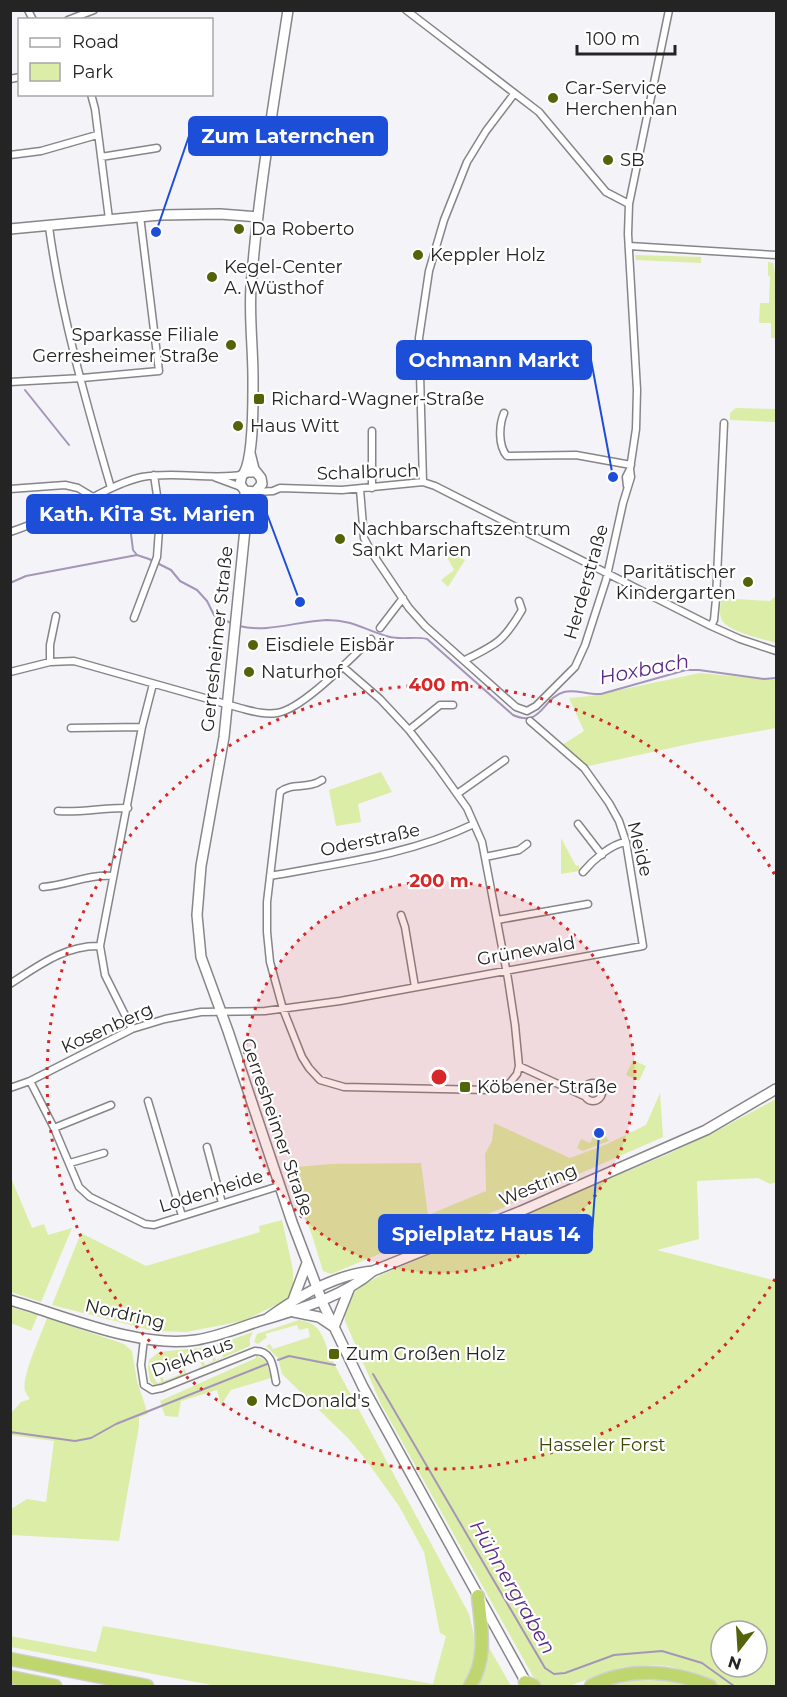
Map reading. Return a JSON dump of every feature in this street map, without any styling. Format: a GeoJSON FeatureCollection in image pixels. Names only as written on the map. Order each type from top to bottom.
{"type":"FeatureCollection","features":[{"type":"Feature","properties":{"kind":"highway"},"geometry":{"type":"LineString","coordinates":[[470,1686],[478,1670],[482,1651],[483,1639],[478,1596]]}},
{"type":"Feature","properties":{"kind":"highway"},"geometry":{"type":"LineString","coordinates":[[10,1659],[147,1686]]}},
{"type":"Feature","properties":{"kind":"highway"},"geometry":{"type":"LineString","coordinates":[[591,1686],[608,1678],[639,1673],[674,1675],[710,1686]]}},
{"type":"Feature","properties":{"kind":"highway"},"geometry":{"type":"LineString","coordinates":[[10,1677],[55,1686]]}},
{"type":"Feature","properties":{"kind":"street"},"geometry":{"type":"LineString","coordinates":[[73,18],[94,10]]}},
{"type":"Feature","properties":{"kind":"street"},"geometry":{"type":"LineString","coordinates":[[249,491],[240,481],[250,453],[253,391],[251,290],[258,217],[288,10]]}},
{"type":"Feature","properties":{"kind":"street"},"geometry":{"type":"LineString","coordinates":[[406,10],[539,112],[606,192],[629,204]]}},
{"type":"Feature","properties":{"kind":"street","name":"Herderstraße"},"geometry":{"type":"LineString","coordinates":[[465,660],[516,707],[527,711],[536,706],[575,667],[597,612],[631,477],[638,389],[628,246],[629,204],[669,10]]}},
{"type":"Feature","properties":{"kind":"street"},"geometry":{"type":"LineString","coordinates":[[423,482],[418,355],[429,271],[444,220],[467,162],[481,138],[514,94]]}},
{"type":"Feature","properties":{"kind":"street"},"geometry":{"type":"LineString","coordinates":[[92,96],[109,219]]}},
{"type":"Feature","properties":{"kind":"street"},"geometry":{"type":"LineString","coordinates":[[10,155],[41,151],[97,135]]}},
{"type":"Feature","properties":{"kind":"street"},"geometry":{"type":"LineString","coordinates":[[101,157],[157,148]]}},
{"type":"Feature","properties":{"kind":"street"},"geometry":{"type":"LineString","coordinates":[[10,229],[49,227],[140,216],[191,214],[258,217]]}},
{"type":"Feature","properties":{"kind":"street"},"geometry":{"type":"LineString","coordinates":[[10,381],[82,378],[159,371],[140,216]]}},
{"type":"Feature","properties":{"kind":"street"},"geometry":{"type":"LineString","coordinates":[[49,227],[60,290],[111,488]]}},
{"type":"Feature","properties":{"kind":"street"},"geometry":{"type":"LineString","coordinates":[[628,246],[777,255]]}},
{"type":"Feature","properties":{"kind":"street"},"geometry":{"type":"LineString","coordinates":[[504,413],[500,427],[503,449],[507,456],[570,454],[630,467]]}},
{"type":"Feature","properties":{"kind":"street"},"geometry":{"type":"LineString","coordinates":[[711,626],[714,620],[716,599],[724,423]]}},
{"type":"Feature","properties":{"kind":"street"},"geometry":{"type":"LineString","coordinates":[[372,431],[372,488]]}},
{"type":"Feature","properties":{"kind":"street"},"geometry":{"type":"LineString","coordinates":[[214,477],[249,491],[261,487],[262,481],[256,472],[250,453]]}},
{"type":"Feature","properties":{"kind":"street"},"geometry":{"type":"LineString","coordinates":[[10,532],[43,521],[133,479],[180,473],[214,477],[256,472]]}},
{"type":"Feature","properties":{"kind":"street"},"geometry":{"type":"LineString","coordinates":[[134,618],[157,557],[160,516],[154,475]]}},
{"type":"Feature","properties":{"kind":"street","name":"Schalbruch"},"geometry":{"type":"LineString","coordinates":[[262,481],[280,489]]}},
{"type":"Feature","properties":{"kind":"street","name":"Schalbruch"},"geometry":{"type":"LineString","coordinates":[[249,491],[360,489],[423,482],[484,510],[711,626],[740,639],[777,651]]}},
{"type":"Feature","properties":{"kind":"street"},"geometry":{"type":"LineString","coordinates":[[10,489],[66,485],[78,488],[93,497]]}},
{"type":"Feature","properties":{"kind":"street"},"geometry":{"type":"LineString","coordinates":[[360,489],[364,537],[372,554],[425,626],[465,660],[499,643],[522,610],[519,601]]}},
{"type":"Feature","properties":{"kind":"street","name":"Gerresheimer Straße"},"geometry":{"type":"LineString","coordinates":[[249,491],[224,737],[201,857],[197,915],[201,957],[279,1186],[317,1289],[334,1327],[380,1419],[529,1685]]}},
{"type":"Feature","properties":{"kind":"street"},"geometry":{"type":"LineString","coordinates":[[380,628],[403,598]]}},
{"type":"Feature","properties":{"kind":"street"},"geometry":{"type":"LineString","coordinates":[[50,662],[50,645],[56,616]]}},
{"type":"Feature","properties":{"kind":"street"},"geometry":{"type":"LineString","coordinates":[[10,672],[50,662],[74,661],[227,705],[266,714],[279,713],[297,704],[343,667],[371,639]]}},
{"type":"Feature","properties":{"kind":"street"},"geometry":{"type":"LineString","coordinates":[[322,780],[310,786],[286,787],[280,792],[270,876],[267,932],[270,962],[283,1009],[302,1057],[309,1068],[320,1080],[336,1086],[438,1090],[498,1089],[514,1080],[519,1066],[515,1024],[482,842],[457,794],[409,730],[380,699],[343,667]]}},
{"type":"Feature","properties":{"kind":"street"},"geometry":{"type":"LineString","coordinates":[[132,1029],[105,975],[100,946],[142,727],[153,684]]}},
{"type":"Feature","properties":{"kind":"street"},"geometry":{"type":"LineString","coordinates":[[409,730],[440,705],[453,705]]}},
{"type":"Feature","properties":{"kind":"street","name":"Meide"},"geometry":{"type":"LineString","coordinates":[[530,721],[584,768],[619,821],[626,842],[643,946]]}},
{"type":"Feature","properties":{"kind":"street"},"geometry":{"type":"LineString","coordinates":[[71,728],[142,727]]}},
{"type":"Feature","properties":{"kind":"street"},"geometry":{"type":"LineString","coordinates":[[457,794],[505,760]]}},
{"type":"Feature","properties":{"kind":"street"},"geometry":{"type":"LineString","coordinates":[[58,811],[128,808]]}},
{"type":"Feature","properties":{"kind":"street","name":"Oderstraße"},"geometry":{"type":"LineString","coordinates":[[270,876],[393,853],[445,838],[474,824]]}},
{"type":"Feature","properties":{"kind":"street"},"geometry":{"type":"LineString","coordinates":[[578,824],[602,855]]}},
{"type":"Feature","properties":{"kind":"street"},"geometry":{"type":"LineString","coordinates":[[583,872],[602,855],[622,842],[626,842]]}},
{"type":"Feature","properties":{"kind":"street"},"geometry":{"type":"LineString","coordinates":[[485,857],[519,850],[527,844]]}},
{"type":"Feature","properties":{"kind":"street"},"geometry":{"type":"LineString","coordinates":[[44,887],[58,886],[86,877],[113,876]]}},
{"type":"Feature","properties":{"kind":"street"},"geometry":{"type":"LineString","coordinates":[[497,920],[588,904]]}},
{"type":"Feature","properties":{"kind":"street"},"geometry":{"type":"LineString","coordinates":[[401,915],[415,987]]}},
{"type":"Feature","properties":{"kind":"street"},"geometry":{"type":"LineString","coordinates":[[10,984],[53,957],[88,946],[100,946]]}},
{"type":"Feature","properties":{"kind":"street","name":"Grünewald"},"geometry":{"type":"LineString","coordinates":[[220,1012],[283,1009],[643,946]]}},
{"type":"Feature","properties":{"kind":"street","name":"Kosenberg"},"geometry":{"type":"LineString","coordinates":[[10,1088],[30,1081],[132,1029],[201,1011],[220,1012]]}},
{"type":"Feature","properties":{"kind":"street"},"geometry":{"type":"LineString","coordinates":[[519,1066],[585,1096]]}},
{"type":"Feature","properties":{"kind":"street","name":"Lodenheide"},"geometry":{"type":"LineString","coordinates":[[30,1081],[54,1128],[79,1187],[86,1194],[149,1225],[279,1186]]}},
{"type":"Feature","properties":{"kind":"street","name":"Westring"},"geometry":{"type":"LineString","coordinates":[[322,1300],[350,1287],[373,1271],[521,1211],[706,1130],[777,1089]]}},
{"type":"Feature","properties":{"kind":"street"},"geometry":{"type":"LineString","coordinates":[[148,1101],[182,1216]]}},
{"type":"Feature","properties":{"kind":"street"},"geometry":{"type":"LineString","coordinates":[[54,1128],[111,1105]]}},
{"type":"Feature","properties":{"kind":"street"},"geometry":{"type":"LineString","coordinates":[[207,1147],[222,1203]]}},
{"type":"Feature","properties":{"kind":"street"},"geometry":{"type":"LineString","coordinates":[[70,1163],[104,1153]]}},
{"type":"Feature","properties":{"kind":"street"},"geometry":{"type":"LineString","coordinates":[[293,1300],[307,1263]]}},
{"type":"Feature","properties":{"kind":"street","name":"Westring"},"geometry":{"type":"LineString","coordinates":[[317,1289],[358,1272],[373,1271]]}},
{"type":"Feature","properties":{"kind":"street"},"geometry":{"type":"LineString","coordinates":[[292,1312],[311,1314],[334,1327],[350,1287]]}},
{"type":"Feature","properties":{"kind":"street","name":"Nordring"},"geometry":{"type":"LineString","coordinates":[[268,1318],[293,1300],[317,1289]]}},
{"type":"Feature","properties":{"kind":"street","name":"Nordring"},"geometry":{"type":"LineString","coordinates":[[10,1300],[144,1339],[171,1342],[195,1341],[217,1336],[322,1300]]}},
{"type":"Feature","properties":{"kind":"street","name":"Diekhaus"},"geometry":{"type":"LineString","coordinates":[[144,1339],[141,1373],[144,1385],[152,1390],[255,1351],[266,1353],[269,1356],[276,1382]]}},
{"type":"Feature","properties":{"kind":"green space"},"geometry":{"type":"Polygon","coordinates":[[[635,255],[701,257],[701,263],[636,260],[635,255]]]}},
{"type":"Feature","properties":{"kind":"green space"},"geometry":{"type":"Polygon","coordinates":[[[768,262],[773,263],[776,274],[776,338],[771,338],[771,323],[759,323],[760,303],[769,303],[768,262]]]}},
{"type":"Feature","properties":{"kind":"green space"},"geometry":{"type":"Polygon","coordinates":[[[736,408],[776,409],[776,422],[730,420],[730,413],[736,408]]]}},
{"type":"Feature","properties":{"kind":"green space"},"geometry":{"type":"Polygon","coordinates":[[[448,551],[465,560],[448,587],[441,580],[454,570],[445,553],[448,551]]]}},
{"type":"Feature","properties":{"kind":"green space"},"geometry":{"type":"Polygon","coordinates":[[[776,596],[776,643],[737,631],[724,623],[721,618],[721,598],[770,601],[776,596]]]}},
{"type":"Feature","properties":{"kind":"green space"},"geometry":{"type":"Polygon","coordinates":[[[700,673],[776,680],[776,728],[698,742],[584,767],[562,745],[584,731],[569,698],[591,696],[700,673]]]}},
{"type":"Feature","properties":{"kind":"green space"},"geometry":{"type":"Polygon","coordinates":[[[381,772],[392,792],[358,804],[361,822],[336,826],[329,790],[381,772]]]}},
{"type":"Feature","properties":{"kind":"green space"},"geometry":{"type":"Polygon","coordinates":[[[561,838],[576,866],[579,865],[579,871],[561,874],[561,838]]]}},
{"type":"Feature","properties":{"kind":"green space"},"geometry":{"type":"Polygon","coordinates":[[[633,1060],[646,1066],[639,1081],[626,1075],[633,1060]]]}},
{"type":"Feature","properties":{"kind":"green space"},"geometry":{"type":"Polygon","coordinates":[[[660,1093],[663,1137],[486,1215],[331,1274],[323,1271],[312,1235],[285,1168],[331,1164],[421,1163],[428,1215],[486,1191],[485,1154],[492,1141],[494,1123],[570,1158],[607,1144],[646,1125],[660,1093]]]}},
{"type":"Feature","properties":{"kind":"green space","name":"Hasseler Forst"},"geometry":{"type":"Polygon","coordinates":[[[776,1099],[776,1182],[770,1184],[758,1178],[697,1181],[699,1239],[657,1250],[776,1281],[776,1686],[718,1686],[693,1673],[668,1666],[648,1665],[622,1667],[569,1686],[542,1686],[535,1680],[381,1404],[345,1321],[345,1312],[354,1292],[381,1275],[666,1155],[776,1099]]]}},
{"type":"Feature","properties":{"kind":"green space"},"geometry":{"type":"Polygon","coordinates":[[[598,1126],[609,1141],[583,1151],[577,1148],[581,1139],[590,1143],[598,1126]]]}},
{"type":"Feature","properties":{"kind":"green space"},"geometry":{"type":"Polygon","coordinates":[[[11,1178],[32,1228],[44,1224],[48,1235],[72,1228],[41,1302],[11,1292],[11,1178]]]}},
{"type":"Feature","properties":{"kind":"green space"},"geometry":{"type":"Polygon","coordinates":[[[282,1220],[293,1270],[293,1287],[296,1289],[286,1300],[243,1321],[186,1332],[154,1331],[52,1305],[81,1233],[146,1266],[260,1232],[259,1226],[282,1220]]]}},
{"type":"Feature","properties":{"kind":"green space"},"geometry":{"type":"Polygon","coordinates":[[[10,1307],[38,1315],[31,1331],[11,1323],[10,1307]]]}},
{"type":"Feature","properties":{"kind":"green space"},"geometry":{"type":"Polygon","coordinates":[[[47,1318],[124,1344],[132,1351],[137,1381],[148,1414],[139,1417],[119,1541],[11,1535],[11,1509],[27,1499],[46,1502],[54,1441],[10,1435],[11,1413],[21,1402],[30,1399],[25,1391],[26,1376],[47,1318]]]}},
{"type":"Feature","properties":{"kind":"green space"},"geometry":{"type":"Polygon","coordinates":[[[299,1320],[313,1325],[321,1333],[331,1358],[469,1614],[476,1651],[470,1676],[464,1686],[217,1686],[11,1647],[10,1636],[96,1652],[103,1626],[433,1684],[446,1636],[440,1633],[424,1552],[399,1506],[363,1456],[348,1438],[282,1374],[278,1358],[266,1346],[270,1344],[273,1349],[310,1337],[308,1328],[299,1330],[297,1325],[265,1334],[267,1337],[258,1344],[254,1342],[257,1334],[299,1320]]]}},
{"type":"Feature","properties":{"kind":"green space"},"geometry":{"type":"Polygon","coordinates":[[[253,1332],[250,1346],[197,1369],[202,1366],[200,1361],[203,1360],[205,1365],[213,1361],[212,1356],[216,1360],[223,1357],[219,1346],[210,1349],[211,1351],[207,1352],[206,1349],[197,1352],[196,1356],[194,1353],[186,1356],[187,1360],[184,1361],[183,1357],[175,1361],[173,1365],[171,1362],[151,1369],[157,1383],[161,1382],[160,1377],[162,1376],[164,1381],[184,1373],[182,1368],[185,1369],[186,1374],[168,1383],[154,1385],[150,1381],[149,1360],[159,1352],[210,1347],[253,1332]]]}},
{"type":"Feature","properties":{"kind":"green space"},"geometry":{"type":"Polygon","coordinates":[[[256,1355],[266,1361],[271,1378],[231,1390],[221,1405],[217,1390],[181,1401],[178,1417],[165,1416],[160,1401],[256,1358],[256,1355]]]}},
{"type":"Feature","properties":{"kind":"green space"},"geometry":{"type":"Polygon","coordinates":[[[487,1644],[511,1686],[474,1686],[487,1644]]]}},
{"type":"Feature","properties":{"kind":"green space"},"geometry":{"type":"Polygon","coordinates":[[[637,1680],[670,1681],[690,1686],[609,1686],[637,1680]]]}},
{"type":"Feature","properties":{"kind":"waterway"},"geometry":{"type":"LineString","coordinates":[[25,390],[69,445]]}},
{"type":"Feature","properties":{"kind":"waterway"},"geometry":{"type":"LineString","coordinates":[[114,495],[130,526],[133,550],[137,555]]}},
{"type":"Feature","properties":{"kind":"waterway","name":"Hoxbach"},"geometry":{"type":"LineString","coordinates":[[10,583],[26,576],[137,555],[171,570],[180,581],[197,590],[207,601],[214,615],[233,624]]}},
{"type":"Feature","properties":{"kind":"waterway","name":"Hoxbach"},"geometry":{"type":"LineString","coordinates":[[239,626],[261,628],[336,620],[390,637],[427,639],[513,715],[523,718],[536,715],[557,695],[564,692],[601,694],[686,670],[764,679],[776,678]]}},
{"type":"Feature","properties":{"kind":"waterway","name":"Hühnergraben"},"geometry":{"type":"LineString","coordinates":[[278,1360],[289,1356],[335,1365]]}},
{"type":"Feature","properties":{"kind":"waterway","name":"Hühnergraben"},"geometry":{"type":"LineString","coordinates":[[10,1432],[75,1441],[91,1438],[116,1424],[267,1364]]}},
{"type":"Feature","properties":{"kind":"waterway","name":"Hühnergraben"},"geometry":{"type":"LineString","coordinates":[[373,1374],[545,1668],[554,1674],[565,1673],[614,1655],[662,1651],[702,1663],[734,1686]]}},
{"type":"Feature","properties":{"kind":"place","name":"Car-Service Herchenhan"},"geometry":{"type":"Point","coordinates":[553,98]}},
{"type":"Feature","properties":{"kind":"place","name":"SB"},"geometry":{"type":"Point","coordinates":[608,160]}},
{"type":"Feature","properties":{"kind":"place","name":"Da Roberto"},"geometry":{"type":"Point","coordinates":[239,229]}},
{"type":"Feature","properties":{"kind":"place","name":"Zum Laternchen"},"geometry":{"type":"Point","coordinates":[156,232]}},
{"type":"Feature","properties":{"kind":"place","name":"Keppler Holz"},"geometry":{"type":"Point","coordinates":[418,255]}},
{"type":"Feature","properties":{"kind":"place","name":"Kegel-Center A. Wüsthof"},"geometry":{"type":"Point","coordinates":[212,277]}},
{"type":"Feature","properties":{"kind":"place","name":"Sparkasse Filiale Gerresheimer Straße"},"geometry":{"type":"Point","coordinates":[231,345]}},
{"type":"Feature","properties":{"kind":"place","name":"Richard-Wagner-Straße"},"geometry":{"type":"Point","coordinates":[259,399]}},
{"type":"Feature","properties":{"kind":"place","name":"Haus Witt"},"geometry":{"type":"Point","coordinates":[238,426]}},
{"type":"Feature","properties":{"kind":"place","name":"Ochmann Markt"},"geometry":{"type":"Point","coordinates":[613,477]}},
{"type":"Feature","properties":{"kind":"place","name":"Nachbarschaftszentrum Sankt Marien"},"geometry":{"type":"Point","coordinates":[340,539]}},
{"type":"Feature","properties":{"kind":"place","name":"Paritätischer Kindergarten"},"geometry":{"type":"Point","coordinates":[748,582]}},
{"type":"Feature","properties":{"kind":"place","name":"Kath. KiTa St. Marien"},"geometry":{"type":"Point","coordinates":[300,602]}},
{"type":"Feature","properties":{"kind":"place","name":"Eisdiele Eisbär"},"geometry":{"type":"Point","coordinates":[253,645]}},
{"type":"Feature","properties":{"kind":"place","name":"Naturhof"},"geometry":{"type":"Point","coordinates":[249,672]}},
{"type":"Feature","properties":{"kind":"place","name":"Köbener Straße"},"geometry":{"type":"Point","coordinates":[465,1087]}},
{"type":"Feature","properties":{"kind":"place","name":"Spielplatz Haus 14"},"geometry":{"type":"Point","coordinates":[599,1133]}},
{"type":"Feature","properties":{"kind":"place","name":"Zum Großen Holz"},"geometry":{"type":"Point","coordinates":[334,1354]}},
{"type":"Feature","properties":{"kind":"place","name":"McDonald's"},"geometry":{"type":"Point","coordinates":[252,1401]}}]}
